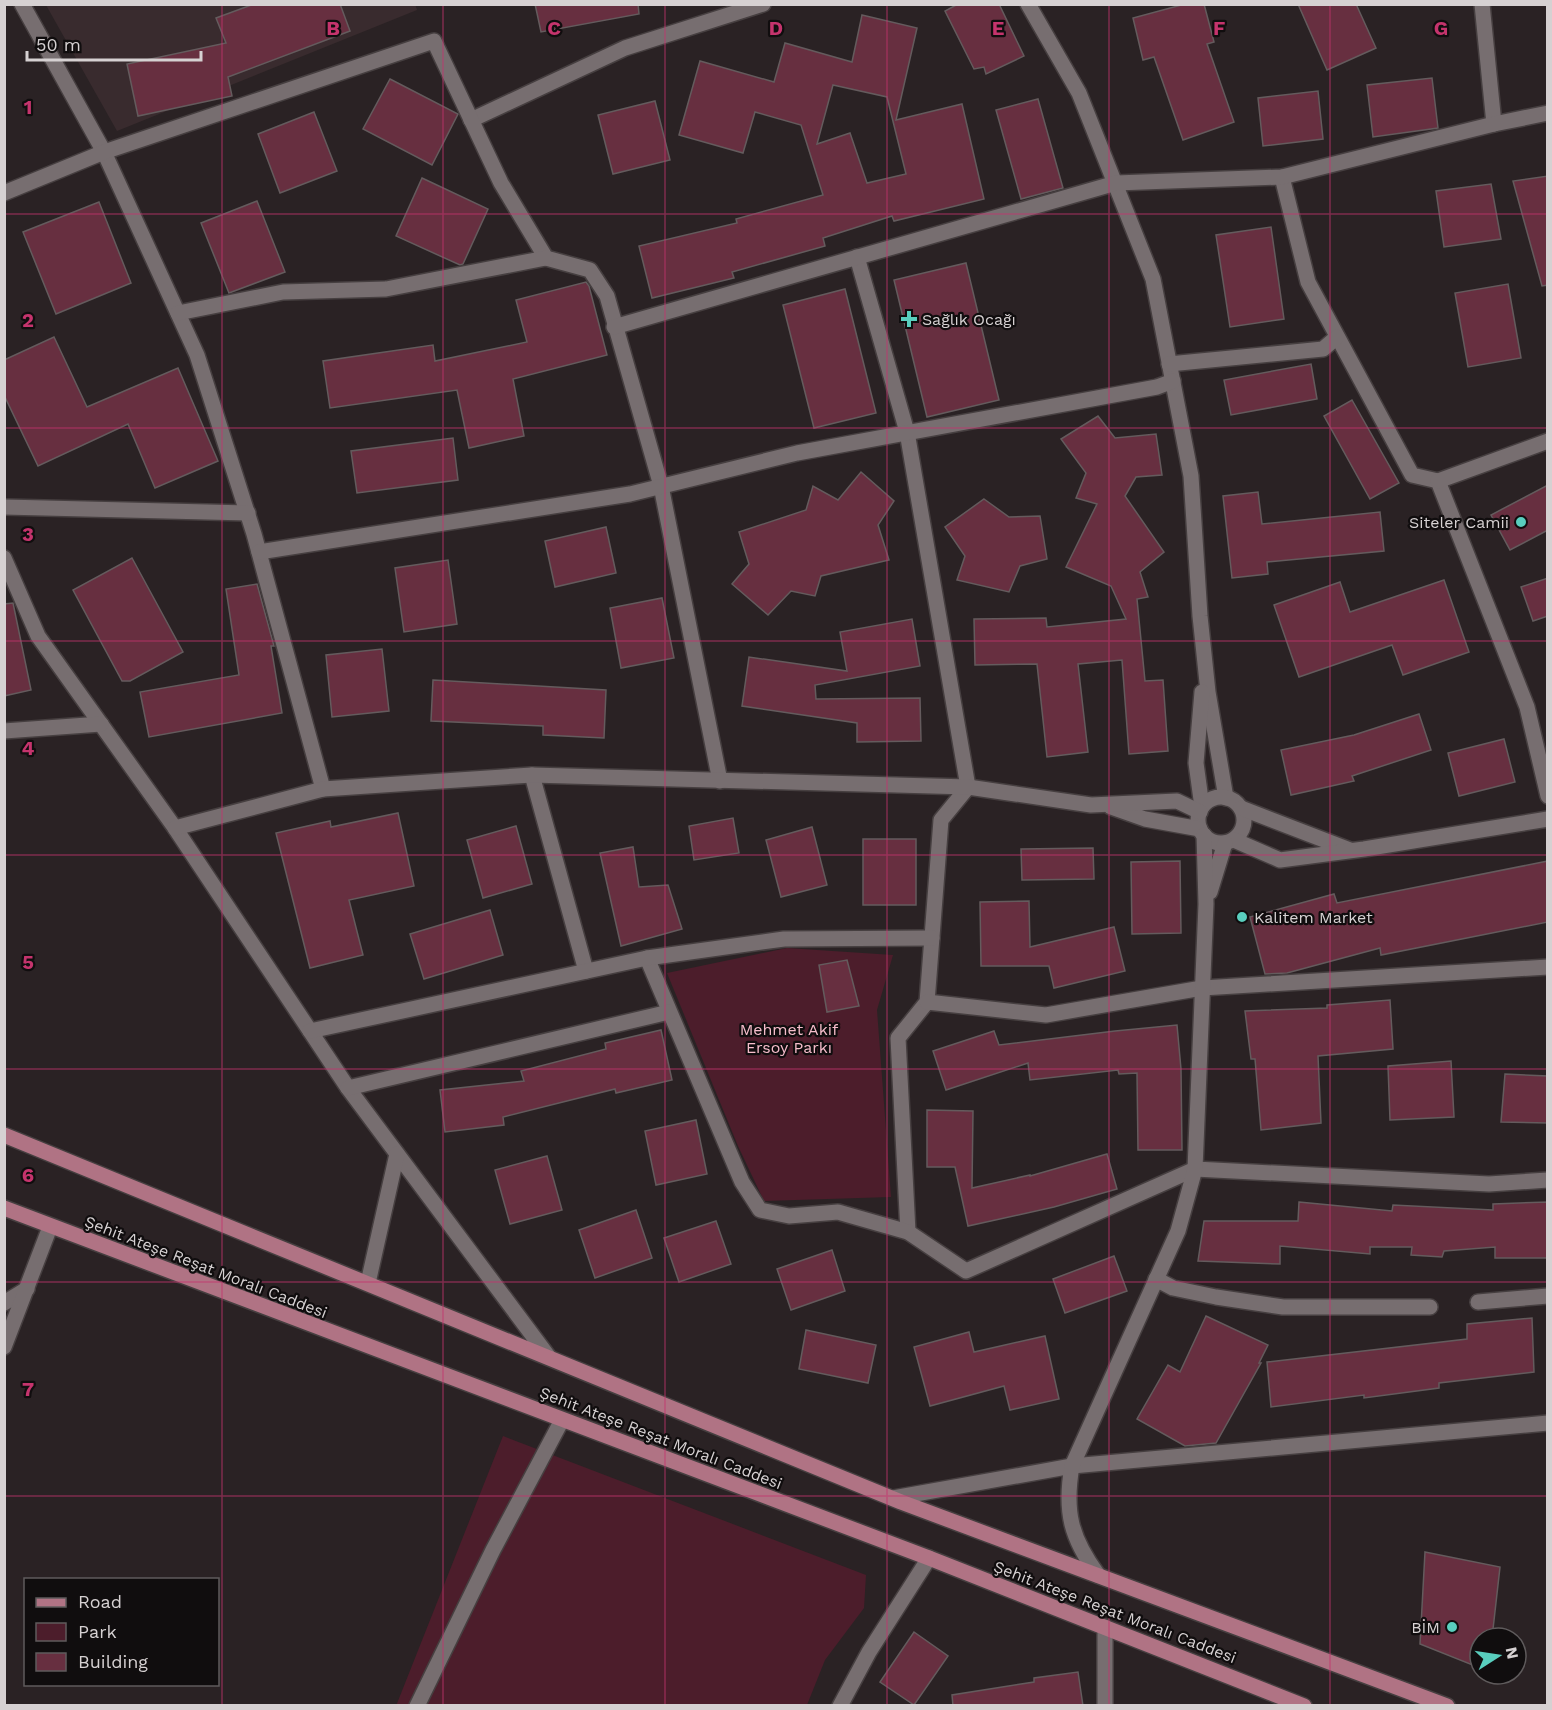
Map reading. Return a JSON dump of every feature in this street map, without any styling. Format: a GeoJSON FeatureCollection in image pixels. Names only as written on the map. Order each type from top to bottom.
{"type":"FeatureCollection","features":[{"type":"Feature","properties":{"kind":"main road"},"geometry":{"type":"LineString","coordinates":[[4,1135],[893,1498],[1447,1706]]}},
{"type":"Feature","properties":{"kind":"main road","name":"Şehit Ateşe Reşat Moralı Caddesi"},"geometry":{"type":"LineString","coordinates":[[4,1208],[928,1558],[1304,1706]]}},
{"type":"Feature","properties":{"kind":"street"},"geometry":{"type":"LineString","coordinates":[[22,4],[104,152],[197,356],[248,513],[324,789]]}},
{"type":"Feature","properties":{"kind":"street"},"geometry":{"type":"LineString","coordinates":[[471,120],[626,48],[763,4]]}},
{"type":"Feature","properties":{"kind":"street"},"geometry":{"type":"LineString","coordinates":[[1028,4],[1079,93],[1153,279],[1191,476],[1200,616],[1208,692],[1226,798]]}},
{"type":"Feature","properties":{"kind":"street"},"geometry":{"type":"LineString","coordinates":[[1482,4],[1494,124]]}},
{"type":"Feature","properties":{"kind":"street"},"geometry":{"type":"LineString","coordinates":[[4,193],[104,152],[434,41],[501,183],[546,258]]}},
{"type":"Feature","properties":{"kind":"street"},"geometry":{"type":"LineString","coordinates":[[614,327],[1116,183],[1282,177],[1494,124],[1548,113]]}},
{"type":"Feature","properties":{"kind":"street"},"geometry":{"type":"LineString","coordinates":[[1282,177],[1308,282],[1412,475],[1438,481],[1548,441]]}},
{"type":"Feature","properties":{"kind":"street"},"geometry":{"type":"LineString","coordinates":[[857,257],[908,432],[968,787],[941,820],[927,1002],[898,1038],[908,1232]]}},
{"type":"Feature","properties":{"kind":"street"},"geometry":{"type":"LineString","coordinates":[[178,313],[283,292],[386,289],[546,258],[590,270],[607,296],[661,486],[720,781]]}},
{"type":"Feature","properties":{"kind":"street"},"geometry":{"type":"LineString","coordinates":[[1169,364],[1323,349],[1337,337]]}},
{"type":"Feature","properties":{"kind":"street"},"geometry":{"type":"LineString","coordinates":[[259,552],[630,494],[797,453],[1157,387],[1173,381]]}},
{"type":"Feature","properties":{"kind":"street"},"geometry":{"type":"LineString","coordinates":[[1438,481],[1527,706],[1548,796]]}},
{"type":"Feature","properties":{"kind":"street"},"geometry":{"type":"LineString","coordinates":[[4,507],[248,513]]}},
{"type":"Feature","properties":{"kind":"street"},"geometry":{"type":"LineString","coordinates":[[4,558],[38,636],[175,828],[348,1088],[548,1356]]}},
{"type":"Feature","properties":{"kind":"street"},"geometry":{"type":"LineString","coordinates":[[1098,1575],[1083,1555],[1072,1529],[1069,1499],[1072,1466],[1178,1231],[1195,1169],[1206,904],[1196,763],[1205,662]]}},
{"type":"Feature","properties":{"kind":"street"},"geometry":{"type":"LineString","coordinates":[[4,731],[101,724]]}},
{"type":"Feature","properties":{"kind":"street"},"geometry":{"type":"LineString","coordinates":[[175,828],[324,789],[532,775],[968,787],[1097,804],[1178,801],[1201,809]]}},
{"type":"Feature","properties":{"kind":"street"},"geometry":{"type":"LineString","coordinates":[[532,775],[586,971]]}},
{"type":"Feature","properties":{"kind":"street"},"geometry":{"type":"LineString","coordinates":[[1201,809],[1209,801],[1226,798],[1234,801],[1241,808],[1353,851]]}},
{"type":"Feature","properties":{"kind":"street"},"geometry":{"type":"LineString","coordinates":[[1097,804],[1145,819],[1202,832],[1216,843],[1229,841],[1240,834],[1244,825],[1241,808]]}},
{"type":"Feature","properties":{"kind":"street"},"geometry":{"type":"LineString","coordinates":[[1229,841],[1280,860],[1353,851],[1548,819]]}},
{"type":"Feature","properties":{"kind":"street"},"geometry":{"type":"LineString","coordinates":[[1206,904],[1229,841]]}},
{"type":"Feature","properties":{"kind":"street"},"geometry":{"type":"LineString","coordinates":[[310,1031],[647,958],[783,939],[932,938]]}},
{"type":"Feature","properties":{"kind":"street"},"geometry":{"type":"LineString","coordinates":[[647,958],[742,1182],[760,1210],[789,1216],[838,1212],[908,1232],[966,1271],[1195,1169],[1489,1184],[1548,1180]]}},
{"type":"Feature","properties":{"kind":"street"},"geometry":{"type":"LineString","coordinates":[[927,1002],[1046,1015],[1202,988],[1548,967]]}},
{"type":"Feature","properties":{"kind":"street"},"geometry":{"type":"LineString","coordinates":[[348,1088],[669,1012]]}},
{"type":"Feature","properties":{"kind":"street"},"geometry":{"type":"LineString","coordinates":[[368,1283],[397,1154]]}},
{"type":"Feature","properties":{"kind":"street"},"geometry":{"type":"LineString","coordinates":[[4,1347],[50,1227]]}},
{"type":"Feature","properties":{"kind":"street"},"geometry":{"type":"LineString","coordinates":[[1156,1279],[1173,1288],[1216,1297],[1283,1306],[1430,1307]]}},
{"type":"Feature","properties":{"kind":"street"},"geometry":{"type":"LineString","coordinates":[[4,1303],[27,1289]]}},
{"type":"Feature","properties":{"kind":"street"},"geometry":{"type":"LineString","coordinates":[[1478,1302],[1548,1296]]}},
{"type":"Feature","properties":{"kind":"street"},"geometry":{"type":"LineString","coordinates":[[417,1706],[493,1550],[562,1420]]}},
{"type":"Feature","properties":{"kind":"street"},"geometry":{"type":"LineString","coordinates":[[893,1498],[1072,1466],[1548,1423]]}},
{"type":"Feature","properties":{"kind":"street"},"geometry":{"type":"LineString","coordinates":[[840,1706],[869,1652],[928,1558]]}},
{"type":"Feature","properties":{"kind":"street"},"geometry":{"type":"LineString","coordinates":[[1104,1627],[1105,1706]]}},
{"type":"Feature","properties":{"kind":"shaded area"},"geometry":{"type":"Polygon","coordinates":[[[415,4],[417,10],[117,131],[46,5],[415,4]]]}},
{"type":"Feature","properties":{"kind":"green space","name":"Mehmet Akif Ersoy Parkı"},"geometry":{"type":"Polygon","coordinates":[[[787,948],[893,955],[877,1010],[891,1197],[764,1201],[738,1146],[667,973],[787,948]]]}},
{"type":"Feature","properties":{"kind":"green space"},"geometry":{"type":"Polygon","coordinates":[[[503,1436],[866,1575],[864,1608],[825,1660],[807,1705],[396,1706],[503,1436]]]}},
{"type":"Feature","properties":{"kind":"building"},"geometry":{"type":"Polygon","coordinates":[[[254,4],[340,4],[350,31],[228,77],[232,96],[138,116],[127,64],[226,43],[216,18],[254,4]]]}},
{"type":"Feature","properties":{"kind":"building"},"geometry":{"type":"Polygon","coordinates":[[[535,4],[638,4],[639,14],[541,32],[535,4]]]}},
{"type":"Feature","properties":{"kind":"building"},"geometry":{"type":"Polygon","coordinates":[[[958,4],[999,4],[1024,56],[986,74],[984,67],[974,69],[945,11],[958,4]]]}},
{"type":"Feature","properties":{"kind":"building"},"geometry":{"type":"Polygon","coordinates":[[[1185,4],[1204,4],[1214,42],[1207,44],[1234,122],[1183,140],[1154,57],[1143,60],[1133,18],[1185,4]]]}},
{"type":"Feature","properties":{"kind":"building"},"geometry":{"type":"Polygon","coordinates":[[[1298,4],[1356,4],[1376,48],[1327,70],[1298,4]]]}},
{"type":"Feature","properties":{"kind":"building"},"geometry":{"type":"Polygon","coordinates":[[[862,15],[917,28],[896,120],[962,104],[984,199],[894,221],[892,216],[823,238],[825,246],[732,272],[734,278],[652,298],[639,246],[737,223],[736,219],[823,195],[801,125],[755,112],[743,153],[679,135],[700,61],[774,82],[785,43],[852,62],[862,15]],[[833,85],[817,144],[850,133],[867,183],[906,174],[887,97],[833,85]]]}},
{"type":"Feature","properties":{"kind":"building"},"geometry":{"type":"Polygon","coordinates":[[[1432,78],[1438,128],[1373,137],[1367,85],[1432,78]]]}},
{"type":"Feature","properties":{"kind":"building"},"geometry":{"type":"Polygon","coordinates":[[[390,79],[458,114],[432,165],[363,129],[390,79]]]}},
{"type":"Feature","properties":{"kind":"building"},"geometry":{"type":"Polygon","coordinates":[[[1318,91],[1323,139],[1263,146],[1258,98],[1318,91]]]}},
{"type":"Feature","properties":{"kind":"building"},"geometry":{"type":"Polygon","coordinates":[[[1038,99],[1063,188],[1021,199],[996,110],[1038,99]]]}},
{"type":"Feature","properties":{"kind":"building"},"geometry":{"type":"Polygon","coordinates":[[[655,101],[670,160],[613,174],[598,115],[655,101]]]}},
{"type":"Feature","properties":{"kind":"building"},"geometry":{"type":"Polygon","coordinates":[[[314,112],[337,171],[280,193],[258,134],[314,112]]]}},
{"type":"Feature","properties":{"kind":"building"},"geometry":{"type":"Polygon","coordinates":[[[1548,176],[1548,285],[1542,286],[1513,181],[1548,176]]]}},
{"type":"Feature","properties":{"kind":"building"},"geometry":{"type":"Polygon","coordinates":[[[422,178],[488,209],[463,264],[460,265],[396,236],[422,178]]]}},
{"type":"Feature","properties":{"kind":"building"},"geometry":{"type":"Polygon","coordinates":[[[1491,184],[1501,239],[1444,247],[1436,191],[1491,184]]]}},
{"type":"Feature","properties":{"kind":"building"},"geometry":{"type":"Polygon","coordinates":[[[257,201],[285,272],[229,293],[201,223],[257,201]]]}},
{"type":"Feature","properties":{"kind":"building"},"geometry":{"type":"Polygon","coordinates":[[[99,202],[131,283],[56,314],[23,232],[99,202]]]}},
{"type":"Feature","properties":{"kind":"building"},"geometry":{"type":"Polygon","coordinates":[[[1271,227],[1284,319],[1230,327],[1216,235],[1271,227]]]}},
{"type":"Feature","properties":{"kind":"building"},"geometry":{"type":"Polygon","coordinates":[[[966,263],[999,400],[927,417],[894,280],[966,263]]]}},
{"type":"Feature","properties":{"kind":"building"},"geometry":{"type":"Polygon","coordinates":[[[586,282],[607,355],[513,379],[524,436],[469,448],[457,390],[330,408],[323,361],[433,345],[435,361],[527,342],[516,300],[586,282]]]}},
{"type":"Feature","properties":{"kind":"building"},"geometry":{"type":"Polygon","coordinates":[[[1508,284],[1521,358],[1468,367],[1455,293],[1508,284]]]}},
{"type":"Feature","properties":{"kind":"building"},"geometry":{"type":"Polygon","coordinates":[[[845,289],[876,413],[814,428],[783,305],[845,289]]]}},
{"type":"Feature","properties":{"kind":"building"},"geometry":{"type":"Polygon","coordinates":[[[54,337],[87,407],[178,368],[218,461],[155,488],[128,424],[38,466],[4,395],[4,360],[54,337]]]}},
{"type":"Feature","properties":{"kind":"building"},"geometry":{"type":"Polygon","coordinates":[[[1311,364],[1317,399],[1231,415],[1224,380],[1311,364]]]}},
{"type":"Feature","properties":{"kind":"building"},"geometry":{"type":"Polygon","coordinates":[[[1352,400],[1399,483],[1370,499],[1324,416],[1352,400]]]}},
{"type":"Feature","properties":{"kind":"building"},"geometry":{"type":"Polygon","coordinates":[[[1098,416],[1115,438],[1156,434],[1162,475],[1136,477],[1125,496],[1164,552],[1140,572],[1148,597],[1137,599],[1145,681],[1163,680],[1168,751],[1129,754],[1122,660],[1078,664],[1088,752],[1047,757],[1037,664],[975,665],[974,619],[1046,618],[1047,627],[1126,619],[1111,586],[1066,567],[1097,504],[1076,498],[1086,473],[1061,439],[1098,416]]]}},
{"type":"Feature","properties":{"kind":"building"},"geometry":{"type":"Polygon","coordinates":[[[453,438],[458,480],[357,493],[351,451],[453,438]]]}},
{"type":"Feature","properties":{"kind":"building"},"geometry":{"type":"Polygon","coordinates":[[[861,472],[894,501],[878,525],[889,560],[821,576],[815,596],[791,591],[768,615],[732,584],[749,564],[739,532],[806,510],[813,486],[838,500],[861,472]]]}},
{"type":"Feature","properties":{"kind":"building","name":"Siteler Camii"},"geometry":{"type":"Polygon","coordinates":[[[1548,485],[1548,530],[1510,550],[1491,515],[1548,485]]]}},
{"type":"Feature","properties":{"kind":"building"},"geometry":{"type":"Polygon","coordinates":[[[1258,492],[1262,524],[1380,512],[1384,551],[1267,562],[1268,574],[1232,578],[1223,496],[1258,492]]]}},
{"type":"Feature","properties":{"kind":"building"},"geometry":{"type":"Polygon","coordinates":[[[984,499],[1009,517],[1040,516],[1047,559],[1020,566],[1009,592],[957,580],[965,556],[945,527],[984,499]]]}},
{"type":"Feature","properties":{"kind":"building"},"geometry":{"type":"Polygon","coordinates":[[[606,527],[616,573],[555,587],[545,541],[606,527]]]}},
{"type":"Feature","properties":{"kind":"building"},"geometry":{"type":"Polygon","coordinates":[[[132,558],[183,652],[130,681],[122,681],[73,590],[132,558]]]}},
{"type":"Feature","properties":{"kind":"building"},"geometry":{"type":"Polygon","coordinates":[[[448,560],[457,624],[404,632],[395,568],[448,560]]]}},
{"type":"Feature","properties":{"kind":"building"},"geometry":{"type":"Polygon","coordinates":[[[1548,578],[1548,616],[1533,621],[1521,587],[1548,578]]]}},
{"type":"Feature","properties":{"kind":"building"},"geometry":{"type":"Polygon","coordinates":[[[1444,580],[1469,652],[1403,675],[1392,645],[1299,677],[1274,605],[1340,582],[1350,612],[1444,580]]]}},
{"type":"Feature","properties":{"kind":"building"},"geometry":{"type":"Polygon","coordinates":[[[257,584],[274,646],[271,646],[282,713],[149,737],[140,692],[239,675],[226,589],[257,584]]]}},
{"type":"Feature","properties":{"kind":"building"},"geometry":{"type":"Polygon","coordinates":[[[662,598],[674,658],[621,668],[610,608],[662,598]]]}},
{"type":"Feature","properties":{"kind":"building"},"geometry":{"type":"Polygon","coordinates":[[[13,603],[31,690],[4,696],[4,604],[13,603]]]}},
{"type":"Feature","properties":{"kind":"building"},"geometry":{"type":"Polygon","coordinates":[[[912,619],[920,666],[815,685],[816,699],[920,698],[921,741],[857,742],[857,723],[742,706],[749,657],[847,671],[840,632],[912,619]]]}},
{"type":"Feature","properties":{"kind":"building"},"geometry":{"type":"Polygon","coordinates":[[[382,649],[389,711],[332,717],[326,655],[382,649]]]}},
{"type":"Feature","properties":{"kind":"building"},"geometry":{"type":"Polygon","coordinates":[[[433,680],[606,690],[604,738],[543,735],[543,726],[431,721],[433,680]]]}},
{"type":"Feature","properties":{"kind":"building"},"geometry":{"type":"Polygon","coordinates":[[[1419,714],[1431,750],[1352,776],[1354,781],[1291,795],[1281,750],[1354,735],[1419,714]]]}},
{"type":"Feature","properties":{"kind":"building"},"geometry":{"type":"Polygon","coordinates":[[[1504,739],[1515,782],[1459,796],[1448,753],[1504,739]]]}},
{"type":"Feature","properties":{"kind":"building"},"geometry":{"type":"Polygon","coordinates":[[[398,813],[414,886],[349,900],[363,955],[310,968],[276,833],[330,821],[331,827],[398,813]]]}},
{"type":"Feature","properties":{"kind":"building"},"geometry":{"type":"Polygon","coordinates":[[[733,818],[739,853],[694,860],[689,826],[733,818]]]}},
{"type":"Feature","properties":{"kind":"building"},"geometry":{"type":"Polygon","coordinates":[[[516,826],[532,884],[483,898],[467,840],[516,826]]]}},
{"type":"Feature","properties":{"kind":"building"},"geometry":{"type":"Polygon","coordinates":[[[812,827],[827,885],[781,897],[766,840],[812,827]]]}},
{"type":"Feature","properties":{"kind":"building"},"geometry":{"type":"Polygon","coordinates":[[[863,839],[916,839],[916,905],[863,905],[863,839]]]}},
{"type":"Feature","properties":{"kind":"building"},"geometry":{"type":"Polygon","coordinates":[[[633,847],[639,887],[668,885],[682,929],[621,946],[600,853],[633,847]]]}},
{"type":"Feature","properties":{"kind":"building"},"geometry":{"type":"Polygon","coordinates":[[[1093,848],[1094,879],[1022,880],[1021,849],[1093,848]]]}},
{"type":"Feature","properties":{"kind":"building"},"geometry":{"type":"Polygon","coordinates":[[[1180,861],[1181,933],[1132,934],[1131,862],[1180,861]]]}},
{"type":"Feature","properties":{"kind":"building"},"geometry":{"type":"Polygon","coordinates":[[[1548,861],[1548,922],[1381,955],[1380,948],[1287,973],[1265,974],[1250,917],[1334,894],[1337,903],[1548,861]]]}},
{"type":"Feature","properties":{"kind":"building"},"geometry":{"type":"Polygon","coordinates":[[[1029,901],[1030,947],[1114,927],[1125,971],[1054,988],[1049,966],[981,966],[980,902],[1029,901]]]}},
{"type":"Feature","properties":{"kind":"building"},"geometry":{"type":"Polygon","coordinates":[[[490,910],[503,955],[424,979],[410,934],[490,910]]]}},
{"type":"Feature","properties":{"kind":"building"},"geometry":{"type":"Polygon","coordinates":[[[847,960],[859,1006],[827,1012],[819,965],[847,960]]]}},
{"type":"Feature","properties":{"kind":"building"},"geometry":{"type":"Polygon","coordinates":[[[1390,1000],[1393,1049],[1318,1056],[1321,1123],[1261,1130],[1255,1059],[1251,1059],[1245,1011],[1327,1008],[1327,1005],[1390,1000]]]}},
{"type":"Feature","properties":{"kind":"building"},"geometry":{"type":"Polygon","coordinates":[[[1177,1025],[1181,1069],[1182,1150],[1138,1150],[1137,1073],[1119,1074],[1118,1070],[1030,1080],[1028,1063],[946,1090],[933,1051],[994,1031],[999,1045],[1177,1025]]]}},
{"type":"Feature","properties":{"kind":"building"},"geometry":{"type":"Polygon","coordinates":[[[661,1030],[672,1080],[616,1093],[615,1089],[503,1117],[504,1125],[445,1132],[440,1090],[524,1081],[521,1071],[606,1049],[605,1043],[661,1030]]]}},
{"type":"Feature","properties":{"kind":"building"},"geometry":{"type":"Polygon","coordinates":[[[1451,1061],[1454,1117],[1390,1120],[1388,1066],[1451,1061]]]}},
{"type":"Feature","properties":{"kind":"building"},"geometry":{"type":"Polygon","coordinates":[[[1505,1074],[1548,1076],[1548,1123],[1501,1122],[1505,1074]]]}},
{"type":"Feature","properties":{"kind":"building"},"geometry":{"type":"Polygon","coordinates":[[[927,1110],[973,1111],[972,1188],[1030,1176],[1107,1154],[1117,1189],[1054,1207],[968,1226],[955,1167],[927,1167],[927,1110]]]}},
{"type":"Feature","properties":{"kind":"building"},"geometry":{"type":"Polygon","coordinates":[[[696,1120],[707,1174],[656,1185],[645,1131],[696,1120]]]}},
{"type":"Feature","properties":{"kind":"building"},"geometry":{"type":"Polygon","coordinates":[[[547,1156],[562,1210],[510,1224],[495,1170],[547,1156]]]}},
{"type":"Feature","properties":{"kind":"building"},"geometry":{"type":"Polygon","coordinates":[[[1299,1202],[1392,1211],[1393,1205],[1493,1210],[1493,1204],[1548,1202],[1548,1258],[1495,1258],[1495,1247],[1444,1251],[1442,1257],[1411,1255],[1412,1247],[1370,1247],[1370,1254],[1280,1246],[1280,1264],[1198,1261],[1204,1221],[1298,1221],[1299,1202]]]}},
{"type":"Feature","properties":{"kind":"building"},"geometry":{"type":"Polygon","coordinates":[[[636,1210],[652,1258],[595,1278],[579,1230],[636,1210]]]}},
{"type":"Feature","properties":{"kind":"building"},"geometry":{"type":"Polygon","coordinates":[[[716,1221],[731,1264],[679,1282],[664,1238],[716,1221]]]}},
{"type":"Feature","properties":{"kind":"building"},"geometry":{"type":"Polygon","coordinates":[[[832,1250],[845,1291],[791,1310],[777,1269],[832,1250]]]}},
{"type":"Feature","properties":{"kind":"building"},"geometry":{"type":"Polygon","coordinates":[[[1114,1256],[1127,1291],[1065,1313],[1053,1279],[1114,1256]]]}},
{"type":"Feature","properties":{"kind":"building"},"geometry":{"type":"Polygon","coordinates":[[[1206,1316],[1268,1345],[1259,1363],[1261,1363],[1216,1443],[1185,1446],[1137,1419],[1168,1365],[1180,1372],[1206,1316]]]}},
{"type":"Feature","properties":{"kind":"building"},"geometry":{"type":"Polygon","coordinates":[[[1532,1318],[1534,1372],[1439,1383],[1439,1388],[1364,1398],[1364,1395],[1271,1407],[1267,1362],[1467,1339],[1467,1324],[1532,1318]]]}},
{"type":"Feature","properties":{"kind":"building"},"geometry":{"type":"Polygon","coordinates":[[[806,1330],[876,1345],[868,1383],[799,1369],[806,1330]]]}},
{"type":"Feature","properties":{"kind":"building"},"geometry":{"type":"Polygon","coordinates":[[[969,1332],[974,1352],[1045,1336],[1059,1399],[1010,1410],[1004,1386],[930,1406],[914,1347],[969,1332]]]}},
{"type":"Feature","properties":{"kind":"building"},"geometry":{"type":"Polygon","coordinates":[[[1425,1552],[1500,1567],[1493,1626],[1468,1626],[1468,1663],[1420,1644],[1425,1552]]]}},
{"type":"Feature","properties":{"kind":"building"},"geometry":{"type":"Polygon","coordinates":[[[914,1632],[948,1656],[914,1705],[880,1682],[914,1632]]]}},
{"type":"Feature","properties":{"kind":"building"},"geometry":{"type":"Polygon","coordinates":[[[1078,1672],[1083,1706],[953,1706],[952,1695],[1034,1682],[1034,1678],[1078,1672]]]}},
{"type":"Feature","properties":{"kind":"place","name":"Sağlık Ocağı"},"geometry":{"type":"Point","coordinates":[909,319]}},
{"type":"Feature","properties":{"kind":"place","name":"Siteler Camii"},"geometry":{"type":"Point","coordinates":[1521,522]}},
{"type":"Feature","properties":{"kind":"place","name":"Kalitem Market"},"geometry":{"type":"Point","coordinates":[1242,917]}},
{"type":"Feature","properties":{"kind":"place","name":"BİM"},"geometry":{"type":"Point","coordinates":[1452,1627]}}]}
